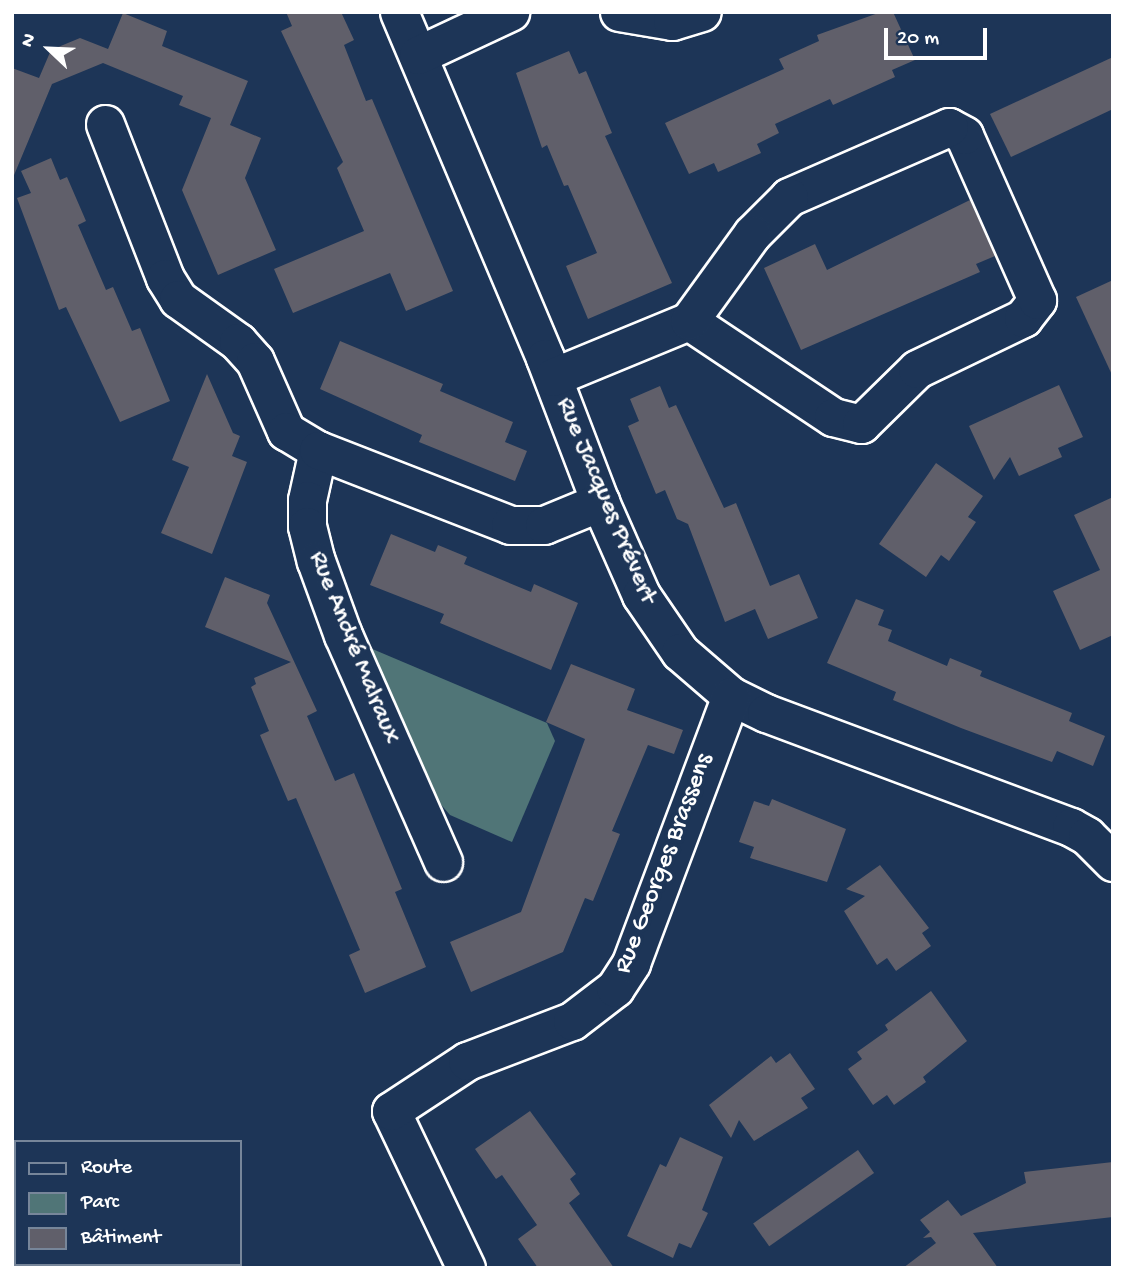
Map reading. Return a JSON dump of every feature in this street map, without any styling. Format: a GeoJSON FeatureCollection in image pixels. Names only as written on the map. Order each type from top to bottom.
{"type":"FeatureCollection","features":[{"type":"Feature","properties":{"kind":"street","name":"Rue Jacques Prévert"},"geometry":{"type":"LineString","coordinates":[[399,12],[552,377],[600,502],[641,595],[660,626],[696,669],[731,696],[843,746],[1071,827],[1087,836],[1113,862]]}},
{"type":"Feature","properties":{"kind":"street"},"geometry":{"type":"LineString","coordinates":[[418,55],[510,12]]}},
{"type":"Feature","properties":{"kind":"street"},"geometry":{"type":"LineString","coordinates":[[619,12],[672,21],[702,12]]}},
{"type":"Feature","properties":{"kind":"street"},"geometry":{"type":"LineString","coordinates":[[105,124],[165,278],[178,299],[247,351],[286,430],[318,450],[518,527],[544,525],[600,502]]}},
{"type":"Feature","properties":{"kind":"street"},"geometry":{"type":"LineString","coordinates":[[552,377],[689,321],[752,234],[789,197],[949,127],[964,135],[1037,300],[1023,318],[917,369],[860,424],[833,417],[689,321]]}},
{"type":"Feature","properties":{"kind":"street","name":"Rue André Malraux"},"geometry":{"type":"LineString","coordinates":[[318,450],[307,500],[307,527],[316,561],[343,635],[443,862]]}},
{"type":"Feature","properties":{"kind":"street","name":"Rue Georges Brassens"},"geometry":{"type":"LineString","coordinates":[[466,1268],[391,1111],[467,1061],[572,1021],[615,989],[631,963],[731,696]]}},
{"type":"Feature","properties":{"kind":"green space"},"geometry":{"type":"Polygon","coordinates":[[[370,648],[547,723],[555,741],[512,842],[450,815],[430,792],[370,648]]]}},
{"type":"Feature","properties":{"kind":"building"},"geometry":{"type":"Polygon","coordinates":[[[286,12],[341,12],[354,40],[344,45],[366,101],[372,99],[453,291],[406,311],[390,273],[293,313],[274,269],[364,231],[337,168],[343,162],[281,31],[292,26],[286,12]]]}},
{"type":"Feature","properties":{"kind":"building"},"geometry":{"type":"Polygon","coordinates":[[[881,12],[893,12],[915,60],[892,70],[895,77],[833,105],[830,99],[775,124],[779,133],[757,144],[761,153],[718,172],[714,163],[689,174],[665,123],[784,69],[779,59],[819,41],[817,35],[881,12]]]}},
{"type":"Feature","properties":{"kind":"building"},"geometry":{"type":"Polygon","coordinates":[[[123,13],[167,31],[162,46],[248,81],[230,125],[261,138],[245,178],[276,250],[218,275],[182,190],[211,118],[179,105],[183,96],[103,63],[52,84],[12,180],[12,68],[39,78],[51,50],[80,38],[108,49],[123,13]]]}},
{"type":"Feature","properties":{"kind":"building"},"geometry":{"type":"Polygon","coordinates":[[[569,51],[579,74],[586,71],[612,133],[605,136],[672,283],[588,319],[566,266],[597,253],[568,185],[564,186],[547,145],[542,148],[516,73],[569,51]]]}},
{"type":"Feature","properties":{"kind":"building"},"geometry":{"type":"Polygon","coordinates":[[[1113,57],[1113,109],[1011,157],[990,114],[1113,57]]]}},
{"type":"Feature","properties":{"kind":"building"},"geometry":{"type":"Polygon","coordinates":[[[51,158],[60,180],[67,177],[86,221],[78,225],[106,290],[113,287],[132,331],[140,328],[170,401],[120,422],[66,307],[59,310],[17,198],[31,193],[21,171],[51,158]]]}},
{"type":"Feature","properties":{"kind":"building"},"geometry":{"type":"Polygon","coordinates":[[[970,200],[995,256],[976,264],[980,272],[801,350],[764,268],[815,244],[827,270],[970,200]]]}},
{"type":"Feature","properties":{"kind":"building"},"geometry":{"type":"Polygon","coordinates":[[[1113,280],[1113,377],[1076,297],[1113,280]]]}},
{"type":"Feature","properties":{"kind":"building"},"geometry":{"type":"Polygon","coordinates":[[[340,341],[443,384],[440,391],[513,422],[505,442],[527,451],[515,481],[419,442],[422,435],[320,389],[340,341]]]}},
{"type":"Feature","properties":{"kind":"building"},"geometry":{"type":"Polygon","coordinates":[[[207,374],[233,433],[240,436],[232,456],[247,462],[212,554],[161,533],[189,467],[172,460],[207,374]]]}},
{"type":"Feature","properties":{"kind":"building"},"geometry":{"type":"Polygon","coordinates":[[[1059,385],[1083,437],[1058,448],[1062,457],[1019,476],[1010,457],[994,480],[969,426],[1059,385]]]}},
{"type":"Feature","properties":{"kind":"building"},"geometry":{"type":"Polygon","coordinates":[[[660,386],[669,408],[676,405],[724,508],[736,503],[770,586],[799,574],[818,618],[768,639],[755,609],[725,622],[688,524],[677,519],[665,490],[656,494],[628,426],[639,421],[630,399],[660,386]]]}},
{"type":"Feature","properties":{"kind":"building"},"geometry":{"type":"Polygon","coordinates":[[[936,463],[983,496],[968,517],[976,522],[949,561],[941,555],[926,577],[879,544],[936,463]]]}},
{"type":"Feature","properties":{"kind":"building"},"geometry":{"type":"Polygon","coordinates":[[[1113,497],[1113,635],[1080,650],[1053,591],[1100,570],[1074,515],[1113,497]]]}},
{"type":"Feature","properties":{"kind":"building"},"geometry":{"type":"Polygon","coordinates":[[[391,534],[435,552],[438,545],[467,557],[464,564],[531,592],[534,584],[578,603],[551,670],[440,623],[444,614],[370,585],[391,534]]]}},
{"type":"Feature","properties":{"kind":"building"},"geometry":{"type":"Polygon","coordinates":[[[225,577],[270,595],[267,603],[317,711],[307,716],[335,781],[354,773],[402,889],[395,892],[426,967],[365,993],[349,955],[360,950],[296,798],[288,801],[260,735],[269,731],[251,687],[256,684],[254,678],[291,662],[205,627],[225,577]]]}},
{"type":"Feature","properties":{"kind":"building"},"geometry":{"type":"Polygon","coordinates":[[[856,599],[884,610],[878,625],[892,630],[888,641],[947,666],[950,658],[982,671],[980,676],[1072,713],[1069,721],[1105,736],[1093,766],[1057,751],[1052,762],[961,728],[893,700],[896,692],[827,663],[856,599]]]}},
{"type":"Feature","properties":{"kind":"building"},"geometry":{"type":"Polygon","coordinates":[[[571,664],[635,689],[627,710],[683,730],[674,754],[648,745],[612,831],[620,834],[593,901],[585,898],[563,952],[471,992],[450,942],[521,912],[585,739],[546,722],[571,664]]]}},
{"type":"Feature","properties":{"kind":"building"},"geometry":{"type":"Polygon","coordinates":[[[772,799],[846,829],[827,882],[750,858],[754,847],[739,842],[754,801],[769,806],[772,799]]]}},
{"type":"Feature","properties":{"kind":"building"},"geometry":{"type":"Polygon","coordinates":[[[880,865],[929,928],[922,933],[931,946],[896,971],[887,958],[877,965],[844,911],[865,896],[846,889],[880,865]]]}},
{"type":"Feature","properties":{"kind":"building"},"geometry":{"type":"Polygon","coordinates":[[[931,991],[967,1041],[923,1077],[926,1082],[894,1105],[887,1095],[873,1105],[848,1069],[862,1059],[857,1052],[888,1030],[885,1025],[931,991]]]}},
{"type":"Feature","properties":{"kind":"building"},"geometry":{"type":"Polygon","coordinates":[[[790,1053],[815,1089],[801,1098],[808,1108],[754,1141],[739,1120],[731,1138],[709,1105],[771,1056],[776,1063],[790,1053]]]}},
{"type":"Feature","properties":{"kind":"building"},"geometry":{"type":"Polygon","coordinates":[[[530,1111],[576,1174],[570,1179],[580,1194],[569,1203],[614,1268],[538,1268],[518,1239],[537,1225],[502,1175],[496,1179],[475,1149],[530,1111]]]}},
{"type":"Feature","properties":{"kind":"building"},"geometry":{"type":"Polygon","coordinates":[[[680,1137],[723,1157],[702,1210],[708,1213],[691,1248],[679,1243],[673,1258],[627,1236],[660,1164],[666,1167],[680,1137]]]}},
{"type":"Feature","properties":{"kind":"building"},"geometry":{"type":"Polygon","coordinates":[[[858,1150],[874,1173],[769,1246],[753,1223],[858,1150]]]}},
{"type":"Feature","properties":{"kind":"building"},"geometry":{"type":"Polygon","coordinates":[[[1113,1162],[1113,1217],[973,1233],[998,1268],[903,1268],[936,1243],[931,1237],[923,1238],[930,1232],[920,1220],[948,1200],[961,1216],[1026,1183],[1024,1172],[1113,1162]]]}}]}
